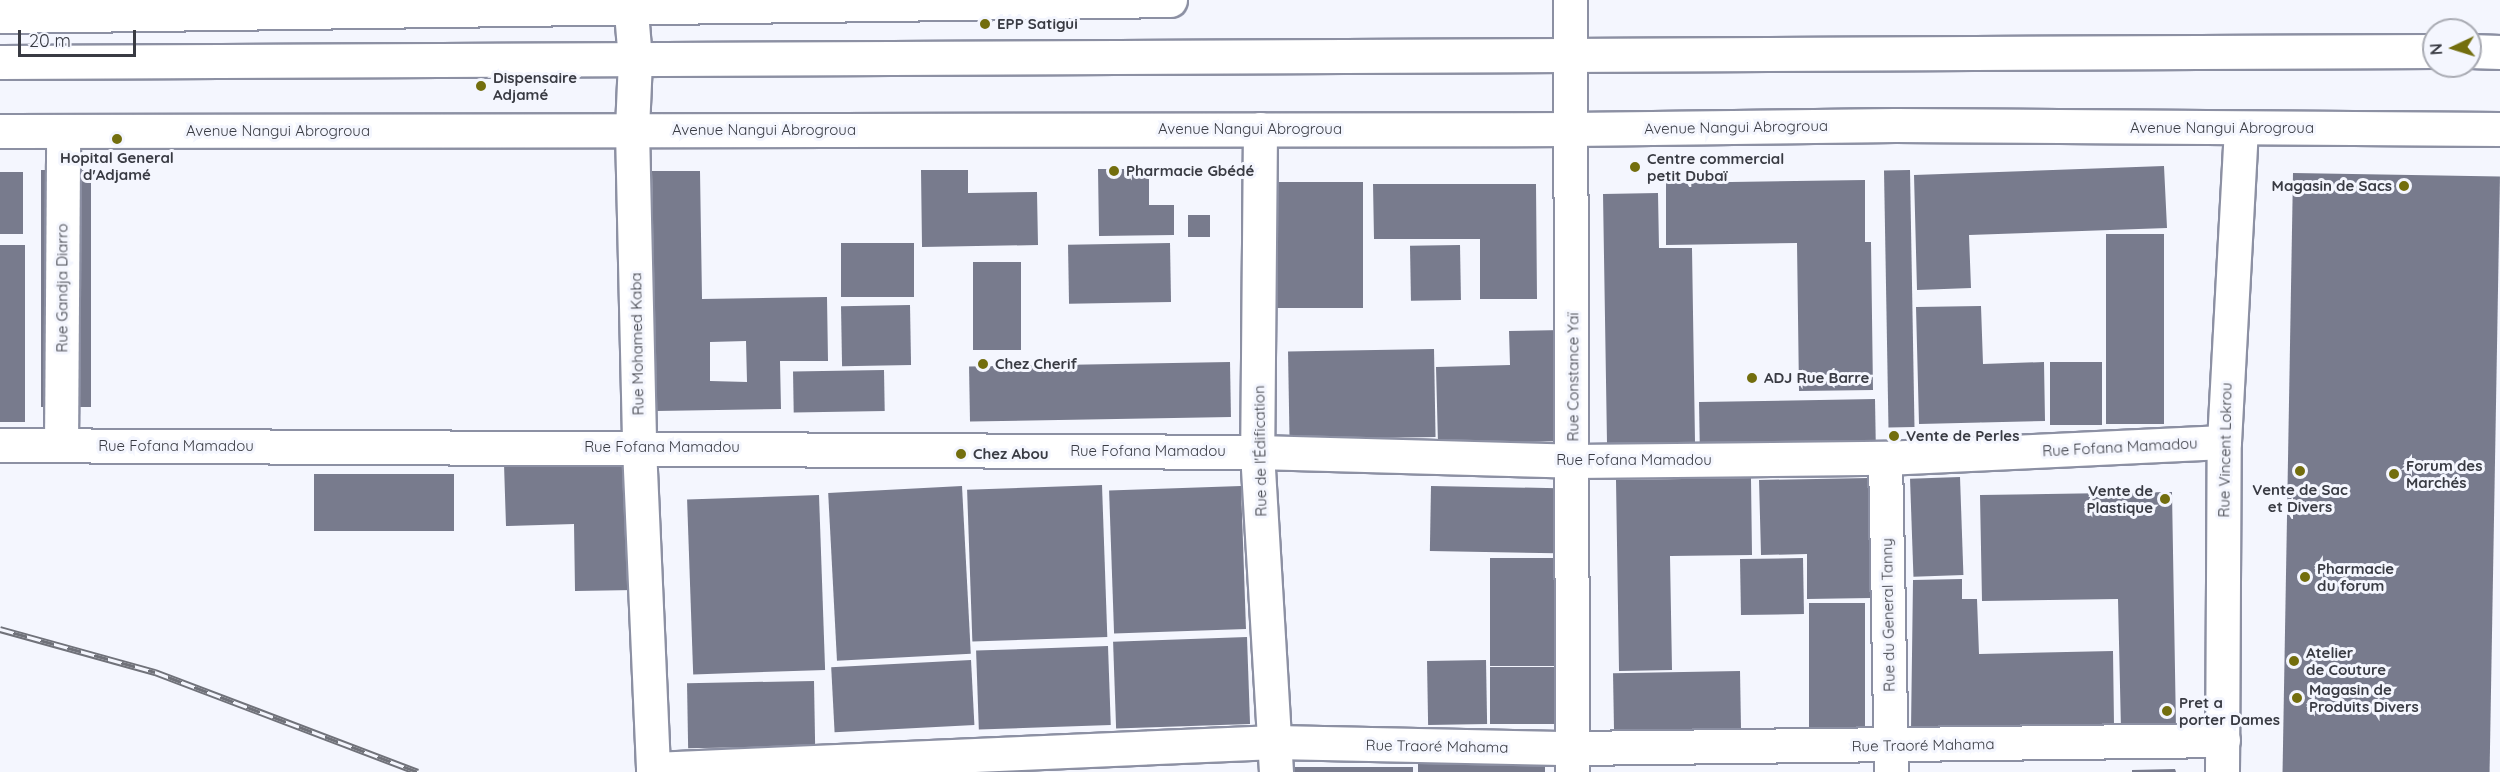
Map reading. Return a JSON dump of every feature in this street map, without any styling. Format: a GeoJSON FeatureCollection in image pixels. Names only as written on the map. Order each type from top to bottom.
{"type":"FeatureCollection","features":[{"type":"Feature","properties":{"kind":"street"},"geometry":{"type":"LineString","coordinates":[[0,16],[630,3],[1170,0]]}},
{"type":"Feature","properties":{"kind":"street","name":"Rue Constance Yaï"},"geometry":{"type":"LineString","coordinates":[[1570,0],[1572,760]]}},
{"type":"Feature","properties":{"kind":"street","name":"Rue Mohamed Kaba"},"geometry":{"type":"LineString","coordinates":[[630,3],[635,60],[632,130],[639,447],[653,771]]}},
{"type":"Feature","properties":{"kind":"street"},"geometry":{"type":"LineString","coordinates":[[0,62],[2422,51]]}},
{"type":"Feature","properties":{"kind":"street"},"geometry":{"type":"LineString","coordinates":[[2482,51],[2500,52]]}},
{"type":"Feature","properties":{"kind":"street","name":"Avenue Nangui Abrogroua"},"geometry":{"type":"LineString","coordinates":[[0,131],[1571,129],[1895,125],[2500,129]]}},
{"type":"Feature","properties":{"kind":"street","name":"Rue de l'Édification"},"geometry":{"type":"LineString","coordinates":[[1260,129],[1257,452],[1275,757]]}},
{"type":"Feature","properties":{"kind":"street","name":"Rue Vincent Lokrou"},"geometry":{"type":"LineString","coordinates":[[2222,772],[2224,442],[2241,129]]}},
{"type":"Feature","properties":{"kind":"street","name":"Rue Gandja Diarro"},"geometry":{"type":"LineString","coordinates":[[61,445],[63,131]]}},
{"type":"Feature","properties":{"kind":"street","name":"Rue Fofana Mamadou"},"geometry":{"type":"LineString","coordinates":[[0,445],[1257,452],[1573,461],[1885,458],[2224,442]]}},
{"type":"Feature","properties":{"kind":"street","name":"Rue du General Tanny"},"geometry":{"type":"LineString","coordinates":[[1885,458],[1891,759]]}},
{"type":"Feature","properties":{"kind":"street","name":"Rue Traoré Mahama"},"geometry":{"type":"LineString","coordinates":[[653,771],[1275,757],[1572,760],[1891,759],[2223,740]]}},
{"type":"Feature","properties":{"kind":"building"},"geometry":{"type":"Polygon","coordinates":[[[2164,166],[2167,228],[1969,235],[1971,288],[1917,290],[1914,175],[2164,166]]]}},
{"type":"Feature","properties":{"kind":"building"},"geometry":{"type":"Polygon","coordinates":[[[1098,169],[1149,169],[1149,205],[1174,205],[1174,235],[1099,236],[1098,169]]]}},
{"type":"Feature","properties":{"kind":"building"},"geometry":{"type":"Polygon","coordinates":[[[41,170],[91,170],[91,407],[41,407],[41,170]]]}},
{"type":"Feature","properties":{"kind":"building"},"geometry":{"type":"Polygon","coordinates":[[[921,170],[968,170],[968,193],[1037,192],[1038,245],[922,247],[921,170]]]}},
{"type":"Feature","properties":{"kind":"building"},"geometry":{"type":"Polygon","coordinates":[[[1884,170],[1910,170],[1914,427],[1888,427],[1884,170]]]}},
{"type":"Feature","properties":{"kind":"building"},"geometry":{"type":"Polygon","coordinates":[[[652,171],[700,171],[702,299],[827,297],[828,361],[780,361],[781,409],[656,411],[652,171]],[[746,341],[710,342],[710,381],[747,382],[746,341]]]}},
{"type":"Feature","properties":{"kind":"building"},"geometry":{"type":"Polygon","coordinates":[[[0,172],[23,172],[23,234],[0,234],[0,172]]]}},
{"type":"Feature","properties":{"kind":"building","name":"Forum des Marchés"},"geometry":{"type":"Polygon","coordinates":[[[2293,173],[2500,177],[2490,772],[2283,772],[2293,173]]]}},
{"type":"Feature","properties":{"kind":"building"},"geometry":{"type":"Polygon","coordinates":[[[1865,180],[1865,242],[1871,242],[1873,390],[1799,391],[1797,243],[1666,245],[1666,183],[1865,180]]]}},
{"type":"Feature","properties":{"kind":"building"},"geometry":{"type":"Polygon","coordinates":[[[1275,182],[1363,182],[1363,308],[1275,308],[1275,182]]]}},
{"type":"Feature","properties":{"kind":"building"},"geometry":{"type":"Polygon","coordinates":[[[1373,184],[1536,184],[1537,299],[1480,299],[1480,239],[1374,239],[1373,184]]]}},
{"type":"Feature","properties":{"kind":"building"},"geometry":{"type":"Polygon","coordinates":[[[1658,193],[1659,248],[1692,248],[1695,442],[1607,443],[1603,194],[1658,193]]]}},
{"type":"Feature","properties":{"kind":"building"},"geometry":{"type":"Polygon","coordinates":[[[1188,215],[1210,215],[1210,237],[1188,237],[1188,215]]]}},
{"type":"Feature","properties":{"kind":"building"},"geometry":{"type":"Polygon","coordinates":[[[2106,234],[2164,234],[2164,424],[2106,424],[2106,234]]]}},
{"type":"Feature","properties":{"kind":"building"},"geometry":{"type":"Polygon","coordinates":[[[841,243],[914,243],[914,297],[841,297],[841,243]]]}},
{"type":"Feature","properties":{"kind":"building"},"geometry":{"type":"Polygon","coordinates":[[[1170,243],[1171,302],[1069,304],[1068,245],[1170,243]]]}},
{"type":"Feature","properties":{"kind":"building"},"geometry":{"type":"Polygon","coordinates":[[[0,245],[25,245],[25,422],[0,422],[0,245]]]}},
{"type":"Feature","properties":{"kind":"building"},"geometry":{"type":"Polygon","coordinates":[[[1460,245],[1461,300],[1411,301],[1410,246],[1460,245]]]}},
{"type":"Feature","properties":{"kind":"building"},"geometry":{"type":"Polygon","coordinates":[[[973,262],[1021,262],[1021,350],[973,350],[973,262]]]}},
{"type":"Feature","properties":{"kind":"building"},"geometry":{"type":"Polygon","coordinates":[[[910,305],[911,365],[842,366],[841,306],[910,305]]]}},
{"type":"Feature","properties":{"kind":"building"},"geometry":{"type":"Polygon","coordinates":[[[1981,306],[1983,364],[2044,362],[2045,421],[1919,424],[1916,307],[1981,306]]]}},
{"type":"Feature","properties":{"kind":"building"},"geometry":{"type":"Polygon","coordinates":[[[1563,330],[1565,441],[1438,444],[1436,367],[1510,365],[1509,331],[1563,330]]]}},
{"type":"Feature","properties":{"kind":"building"},"geometry":{"type":"Polygon","coordinates":[[[1434,349],[1436,437],[1290,440],[1288,352],[1434,349]]]}},
{"type":"Feature","properties":{"kind":"building"},"geometry":{"type":"Polygon","coordinates":[[[1230,362],[1231,417],[970,422],[969,367],[1230,362]]]}},
{"type":"Feature","properties":{"kind":"building"},"geometry":{"type":"Polygon","coordinates":[[[2050,362],[2102,362],[2102,425],[2050,425],[2050,362]]]}},
{"type":"Feature","properties":{"kind":"building"},"geometry":{"type":"Polygon","coordinates":[[[884,370],[885,411],[794,413],[793,372],[884,370]]]}},
{"type":"Feature","properties":{"kind":"building"},"geometry":{"type":"Polygon","coordinates":[[[1875,399],[1876,450],[1700,453],[1699,402],[1875,399]]]}},
{"type":"Feature","properties":{"kind":"building"},"geometry":{"type":"Polygon","coordinates":[[[631,461],[635,590],[575,591],[574,524],[506,526],[504,464],[631,461]]]}},
{"type":"Feature","properties":{"kind":"building"},"geometry":{"type":"Polygon","coordinates":[[[314,474],[454,474],[454,531],[314,531],[314,474]]]}},
{"type":"Feature","properties":{"kind":"building"},"geometry":{"type":"Polygon","coordinates":[[[1960,477],[1963,575],[1913,577],[1910,479],[1960,477]]]}},
{"type":"Feature","properties":{"kind":"building"},"geometry":{"type":"Polygon","coordinates":[[[1751,478],[1752,555],[1670,556],[1672,670],[1619,671],[1616,480],[1751,478]]]}},
{"type":"Feature","properties":{"kind":"building"},"geometry":{"type":"Polygon","coordinates":[[[1868,478],[1871,598],[1807,599],[1807,554],[1761,555],[1759,480],[1868,478]]]}},
{"type":"Feature","properties":{"kind":"building"},"geometry":{"type":"Polygon","coordinates":[[[1102,485],[1107,637],[972,642],[967,490],[1102,485]]]}},
{"type":"Feature","properties":{"kind":"building"},"geometry":{"type":"Polygon","coordinates":[[[962,486],[971,654],[837,661],[828,493],[962,486]]]}},
{"type":"Feature","properties":{"kind":"building"},"geometry":{"type":"Polygon","coordinates":[[[1241,486],[1246,629],[1114,634],[1109,491],[1241,486]]]}},
{"type":"Feature","properties":{"kind":"building"},"geometry":{"type":"Polygon","coordinates":[[[1431,486],[1558,488],[1557,553],[1430,551],[1431,486]]]}},
{"type":"Feature","properties":{"kind":"building"},"geometry":{"type":"Polygon","coordinates":[[[2172,492],[2176,729],[2121,730],[2118,599],[1982,601],[1980,495],[2172,492]]]}},
{"type":"Feature","properties":{"kind":"building"},"geometry":{"type":"Polygon","coordinates":[[[819,495],[825,670],[693,675],[687,500],[819,495]]]}},
{"type":"Feature","properties":{"kind":"building"},"geometry":{"type":"Polygon","coordinates":[[[1490,558],[1559,558],[1559,666],[1490,666],[1490,558]]]}},
{"type":"Feature","properties":{"kind":"building"},"geometry":{"type":"Polygon","coordinates":[[[1803,558],[1804,614],[1741,615],[1740,559],[1803,558]]]}},
{"type":"Feature","properties":{"kind":"building"},"geometry":{"type":"Polygon","coordinates":[[[1962,579],[1962,599],[1977,599],[1979,654],[2113,651],[2114,725],[1911,729],[1913,580],[1962,579]]]}},
{"type":"Feature","properties":{"kind":"building"},"geometry":{"type":"Polygon","coordinates":[[[1809,603],[1865,603],[1865,742],[1809,742],[1809,603]]]}},
{"type":"Feature","properties":{"kind":"building"},"geometry":{"type":"Polygon","coordinates":[[[1247,637],[1250,724],[1116,729],[1113,642],[1247,637]]]}},
{"type":"Feature","properties":{"kind":"building"},"geometry":{"type":"Polygon","coordinates":[[[1108,646],[1111,725],[979,730],[976,651],[1108,646]]]}},
{"type":"Feature","properties":{"kind":"building"},"geometry":{"type":"Polygon","coordinates":[[[971,660],[974,725],[835,732],[831,667],[971,660]]]}},
{"type":"Feature","properties":{"kind":"building"},"geometry":{"type":"Polygon","coordinates":[[[1486,660],[1487,724],[1428,725],[1427,661],[1486,660]]]}},
{"type":"Feature","properties":{"kind":"building"},"geometry":{"type":"Polygon","coordinates":[[[1490,667],[1561,667],[1561,724],[1490,724],[1490,667]]]}},
{"type":"Feature","properties":{"kind":"building"},"geometry":{"type":"Polygon","coordinates":[[[1740,671],[1741,731],[1614,733],[1613,673],[1740,671]]]}},
{"type":"Feature","properties":{"kind":"building"},"geometry":{"type":"Polygon","coordinates":[[[814,681],[815,746],[688,748],[687,683],[814,681]]]}},
{"type":"Feature","properties":{"kind":"building"},"geometry":{"type":"Polygon","coordinates":[[[1418,763],[1545,763],[1545,772],[1418,772],[1418,763]]]}},
{"type":"Feature","properties":{"kind":"building"},"geometry":{"type":"Polygon","coordinates":[[[1295,767],[1413,767],[1413,772],[1295,772],[1295,767]]]}},
{"type":"Feature","properties":{"kind":"building"},"geometry":{"type":"Polygon","coordinates":[[[2175,769],[2176,772],[2132,772],[2132,770],[2175,769]]]}},
{"type":"Feature","properties":{"kind":"railway"},"geometry":{"type":"LineString","coordinates":[[0,629],[155,672],[418,772]]}},
{"type":"Feature","properties":{"kind":"place","name":"EPP Satigui"},"geometry":{"type":"Point","coordinates":[985,24]}},
{"type":"Feature","properties":{"kind":"place","name":"Dispensaire Adjamé"},"geometry":{"type":"Point","coordinates":[481,86]}},
{"type":"Feature","properties":{"kind":"place","name":"Hopital General d'Adjamé"},"geometry":{"type":"Point","coordinates":[117,139]}},
{"type":"Feature","properties":{"kind":"place","name":"Centre commercial petit Dubaï"},"geometry":{"type":"Point","coordinates":[1635,167]}},
{"type":"Feature","properties":{"kind":"place","name":"Pharmacie Gbédé"},"geometry":{"type":"Point","coordinates":[1114,171]}},
{"type":"Feature","properties":{"kind":"place","name":"Magasin de Sacs"},"geometry":{"type":"Point","coordinates":[2404,186]}},
{"type":"Feature","properties":{"kind":"place","name":"Chez Cherif"},"geometry":{"type":"Point","coordinates":[983,364]}},
{"type":"Feature","properties":{"kind":"place","name":"ADJ Rue Barre"},"geometry":{"type":"Point","coordinates":[1752,378]}},
{"type":"Feature","properties":{"kind":"place","name":"Vente de Perles"},"geometry":{"type":"Point","coordinates":[1894,436]}},
{"type":"Feature","properties":{"kind":"place","name":"Chez Abou"},"geometry":{"type":"Point","coordinates":[961,454]}},
{"type":"Feature","properties":{"kind":"place","name":"Vente de Sac et Divers"},"geometry":{"type":"Point","coordinates":[2300,471]}},
{"type":"Feature","properties":{"kind":"place","name":"Forum des Marchés"},"geometry":{"type":"Point","coordinates":[2394,474]}},
{"type":"Feature","properties":{"kind":"place","name":"Vente de Plastique"},"geometry":{"type":"Point","coordinates":[2165,499]}},
{"type":"Feature","properties":{"kind":"place","name":"Pharmacie du forum"},"geometry":{"type":"Point","coordinates":[2305,577]}},
{"type":"Feature","properties":{"kind":"place","name":"Atelier de Couture"},"geometry":{"type":"Point","coordinates":[2294,661]}},
{"type":"Feature","properties":{"kind":"place","name":"Magasin de Produits Divers"},"geometry":{"type":"Point","coordinates":[2297,698]}},
{"type":"Feature","properties":{"kind":"place","name":"Pret a porter Dames"},"geometry":{"type":"Point","coordinates":[2167,711]}}]}
